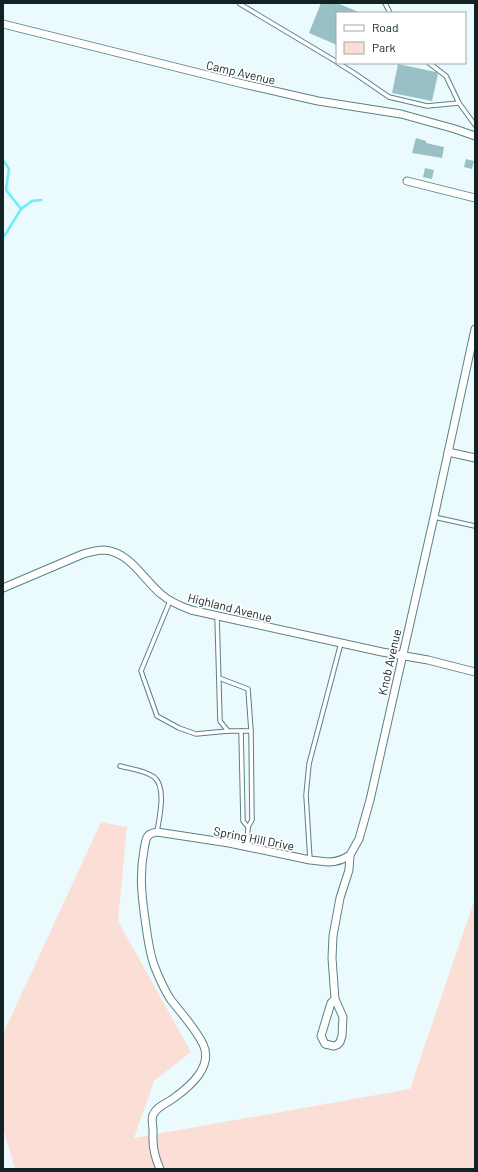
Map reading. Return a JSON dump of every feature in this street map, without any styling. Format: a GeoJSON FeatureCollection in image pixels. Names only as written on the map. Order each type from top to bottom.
{"type":"FeatureCollection","features":[{"type":"Feature","properties":{"kind":"street","name":"Camp Avenue"},"geometry":{"type":"LineString","coordinates":[[3,24],[246,85],[318,101],[401,114],[475,136]]}},
{"type":"Feature","properties":{"kind":"street"},"geometry":{"type":"LineString","coordinates":[[407,181],[475,198]]}},
{"type":"Feature","properties":{"kind":"street","name":"Knob Avenue"},"geometry":{"type":"LineString","coordinates":[[335,999],[330,1003],[321,1036],[325,1044],[334,1046],[340,1042],[342,1036],[343,1017],[335,999],[332,958],[333,936],[340,898],[349,870],[350,855],[359,839],[368,807],[475,329]]}},
{"type":"Feature","properties":{"kind":"street"},"geometry":{"type":"LineString","coordinates":[[448,452],[475,458]]}},
{"type":"Feature","properties":{"kind":"street","name":"Highland Avenue"},"geometry":{"type":"LineString","coordinates":[[3,588],[83,554],[103,550],[120,555],[170,601],[191,610],[382,652],[428,660],[475,672]]}},
{"type":"Feature","properties":{"kind":"street"},"geometry":{"type":"LineString","coordinates":[[154,833],[148,836],[145,844],[140,873],[149,945],[155,968],[166,990],[187,1018],[204,1045],[205,1054],[202,1070],[197,1078],[174,1098],[157,1109],[153,1115],[153,1140],[157,1162],[160,1169]]}},
{"type":"Feature","properties":{"kind":"street","name":"Spring Hill Drive"},"geometry":{"type":"LineString","coordinates":[[154,833],[184,836],[310,860],[336,862],[344,860],[350,855]]}},
{"type":"Feature","properties":{"kind":"lane"},"geometry":{"type":"LineString","coordinates":[[385,3],[390,12]]}},
{"type":"Feature","properties":{"kind":"lane"},"geometry":{"type":"LineString","coordinates":[[240,4],[336,62]]}},
{"type":"Feature","properties":{"kind":"lane"},"geometry":{"type":"LineString","coordinates":[[340,64],[389,98],[427,106],[459,103]]}},
{"type":"Feature","properties":{"kind":"lane"},"geometry":{"type":"LineString","coordinates":[[430,64],[446,76],[459,103],[475,125]]}},
{"type":"Feature","properties":{"kind":"lane"},"geometry":{"type":"LineString","coordinates":[[434,517],[475,526]]}},
{"type":"Feature","properties":{"kind":"lane"},"geometry":{"type":"LineString","coordinates":[[170,601],[140,671],[157,716],[179,728],[196,734],[228,731],[251,731]]}},
{"type":"Feature","properties":{"kind":"lane"},"geometry":{"type":"LineString","coordinates":[[217,616],[220,722],[228,731]]}},
{"type":"Feature","properties":{"kind":"lane"},"geometry":{"type":"LineString","coordinates":[[310,860],[306,795],[309,764],[341,643]]}},
{"type":"Feature","properties":{"kind":"lane"},"geometry":{"type":"LineString","coordinates":[[218,678],[248,689],[251,731],[252,820],[248,827],[247,847]]}},
{"type":"Feature","properties":{"kind":"lane"},"geometry":{"type":"LineString","coordinates":[[241,731],[242,821],[248,827]]}},
{"type":"Feature","properties":{"kind":"lane"},"geometry":{"type":"LineString","coordinates":[[120,766],[147,774],[155,778],[158,783],[161,802],[154,833]]}},
{"type":"Feature","properties":{"kind":"green space"},"geometry":{"type":"Polygon","coordinates":[[[101,822],[127,827],[118,921],[191,1052],[154,1081],[134,1138],[410,1089],[475,898],[475,1169],[15,1169],[3,1128],[3,1034],[101,822]]]}},
{"type":"Feature","properties":{"kind":"building"},"geometry":{"type":"Polygon","coordinates":[[[321,3],[337,3],[359,12],[336,12],[336,45],[309,33],[321,3]]]}},
{"type":"Feature","properties":{"kind":"building"},"geometry":{"type":"Polygon","coordinates":[[[398,64],[436,72],[438,74],[432,101],[392,93],[398,64]]]}},
{"type":"Feature","properties":{"kind":"building"},"geometry":{"type":"Polygon","coordinates":[[[416,138],[426,141],[426,143],[444,147],[442,158],[412,153],[416,138]]]}},
{"type":"Feature","properties":{"kind":"building"},"geometry":{"type":"Polygon","coordinates":[[[466,159],[474,161],[472,169],[464,167],[466,159]]]}},
{"type":"Feature","properties":{"kind":"building"},"geometry":{"type":"Polygon","coordinates":[[[425,168],[434,170],[432,179],[423,177],[425,168]]]}},
{"type":"Feature","properties":{"kind":"waterway"},"geometry":{"type":"LineString","coordinates":[[3,160],[9,169],[6,190],[21,209],[32,201],[41,200]]}},
{"type":"Feature","properties":{"kind":"waterway"},"geometry":{"type":"LineString","coordinates":[[3,238],[21,209]]}}]}
